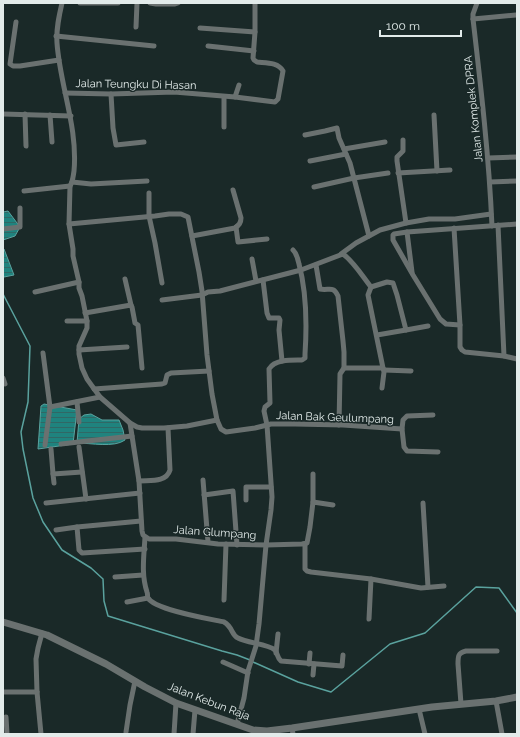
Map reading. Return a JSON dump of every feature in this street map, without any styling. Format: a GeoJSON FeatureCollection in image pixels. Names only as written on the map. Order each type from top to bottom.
{"type":"FeatureCollection","features":[{"type":"Feature","properties":{"kind":"street"},"geometry":{"type":"LineString","coordinates":[[62,3],[56,36],[59,60],[71,116],[74,152],[69,224],[73,256],[87,321],[87,328],[80,343],[79,350],[80,362],[84,373],[100,397],[130,423],[137,427],[168,428],[217,420],[206,348],[199,272],[188,217],[182,214],[169,214],[69,224]]}},
{"type":"Feature","properties":{"kind":"street"},"geometry":{"type":"LineString","coordinates":[[80,3],[118,3]]}},
{"type":"Feature","properties":{"kind":"street"},"geometry":{"type":"LineString","coordinates":[[136,27],[137,3]]}},
{"type":"Feature","properties":{"kind":"street"},"geometry":{"type":"LineString","coordinates":[[150,3],[178,3]]}},
{"type":"Feature","properties":{"kind":"street"},"geometry":{"type":"LineString","coordinates":[[208,46],[254,51],[255,3]]}},
{"type":"Feature","properties":{"kind":"street","name":"Jalan Komplek DPRA"},"geometry":{"type":"LineString","coordinates":[[477,3],[473,14],[473,19],[488,158],[492,226]]}},
{"type":"Feature","properties":{"kind":"street"},"geometry":{"type":"LineString","coordinates":[[473,19],[516,15]]}},
{"type":"Feature","properties":{"kind":"street"},"geometry":{"type":"LineString","coordinates":[[16,22],[10,64],[13,66],[20,66],[59,60]]}},
{"type":"Feature","properties":{"kind":"street"},"geometry":{"type":"LineString","coordinates":[[200,28],[255,32]]}},
{"type":"Feature","properties":{"kind":"street"},"geometry":{"type":"LineString","coordinates":[[56,36],[154,46]]}},
{"type":"Feature","properties":{"kind":"street","name":"Jalan Teungku Di Hasan"},"geometry":{"type":"LineString","coordinates":[[65,92],[111,94],[174,92],[273,102],[276,101],[278,99],[283,73],[282,69],[280,66],[256,62],[254,58],[254,51]]}},
{"type":"Feature","properties":{"kind":"street"},"geometry":{"type":"LineString","coordinates":[[235,97],[239,84]]}},
{"type":"Feature","properties":{"kind":"street"},"geometry":{"type":"LineString","coordinates":[[111,94],[113,128],[116,144],[144,142]]}},
{"type":"Feature","properties":{"kind":"street"},"geometry":{"type":"LineString","coordinates":[[224,97],[224,127]]}},
{"type":"Feature","properties":{"kind":"street"},"geometry":{"type":"LineString","coordinates":[[3,114],[71,116]]}},
{"type":"Feature","properties":{"kind":"street"},"geometry":{"type":"LineString","coordinates":[[25,114],[26,146]]}},
{"type":"Feature","properties":{"kind":"street"},"geometry":{"type":"LineString","coordinates":[[434,114],[437,171]]}},
{"type":"Feature","properties":{"kind":"street"},"geometry":{"type":"LineString","coordinates":[[50,115],[52,142]]}},
{"type":"Feature","properties":{"kind":"street"},"geometry":{"type":"LineString","coordinates":[[305,135],[337,128],[339,138],[350,163],[369,236]]}},
{"type":"Feature","properties":{"kind":"street"},"geometry":{"type":"LineString","coordinates":[[403,140],[403,151],[397,157],[397,161],[406,223]]}},
{"type":"Feature","properties":{"kind":"street"},"geometry":{"type":"LineString","coordinates":[[344,149],[385,142]]}},
{"type":"Feature","properties":{"kind":"street"},"geometry":{"type":"LineString","coordinates":[[310,161],[346,154]]}},
{"type":"Feature","properties":{"kind":"street"},"geometry":{"type":"LineString","coordinates":[[488,158],[517,157]]}},
{"type":"Feature","properties":{"kind":"street"},"geometry":{"type":"LineString","coordinates":[[398,173],[450,170]]}},
{"type":"Feature","properties":{"kind":"street"},"geometry":{"type":"LineString","coordinates":[[314,187],[354,178],[388,173]]}},
{"type":"Feature","properties":{"kind":"street"},"geometry":{"type":"LineString","coordinates":[[24,191],[71,184],[147,181]]}},
{"type":"Feature","properties":{"kind":"street"},"geometry":{"type":"LineString","coordinates":[[490,182],[517,181]]}},
{"type":"Feature","properties":{"kind":"street"},"geometry":{"type":"LineString","coordinates":[[192,236],[236,227],[241,222],[233,190]]}},
{"type":"Feature","properties":{"kind":"street"},"geometry":{"type":"LineString","coordinates":[[149,194],[149,216],[162,282]]}},
{"type":"Feature","properties":{"kind":"street"},"geometry":{"type":"LineString","coordinates":[[3,229],[20,226],[20,208]]}},
{"type":"Feature","properties":{"kind":"street"},"geometry":{"type":"LineString","coordinates":[[162,300],[202,295],[208,292],[220,291],[301,270],[341,254],[356,243],[380,230],[406,223],[429,219],[448,220],[491,214]]}},
{"type":"Feature","properties":{"kind":"street"},"geometry":{"type":"LineString","coordinates":[[460,325],[446,324],[440,319],[392,239],[393,235],[407,232],[517,224]]}},
{"type":"Feature","properties":{"kind":"street"},"geometry":{"type":"LineString","coordinates":[[498,225],[504,356]]}},
{"type":"Feature","properties":{"kind":"street"},"geometry":{"type":"LineString","coordinates":[[236,227],[238,242],[267,239]]}},
{"type":"Feature","properties":{"kind":"street"},"geometry":{"type":"LineString","coordinates":[[454,228],[460,347],[465,352],[504,356],[517,359]]}},
{"type":"Feature","properties":{"kind":"street"},"geometry":{"type":"LineString","coordinates":[[407,232],[413,275]]}},
{"type":"Feature","properties":{"kind":"street"},"geometry":{"type":"LineString","coordinates":[[293,250],[297,256],[301,270],[307,318],[305,358],[302,360],[282,361],[271,366],[269,369],[270,403],[265,407],[264,411],[267,425],[272,503],[266,545],[305,544]]}},
{"type":"Feature","properties":{"kind":"street"},"geometry":{"type":"LineString","coordinates":[[341,254],[346,257],[371,287]]}},
{"type":"Feature","properties":{"kind":"street"},"geometry":{"type":"LineString","coordinates":[[252,259],[256,281]]}},
{"type":"Feature","properties":{"kind":"street"},"geometry":{"type":"LineString","coordinates":[[316,265],[320,288],[332,289],[336,291],[338,296],[343,341],[344,368],[340,374],[339,425]]}},
{"type":"Feature","properties":{"kind":"street"},"geometry":{"type":"LineString","coordinates":[[125,279],[130,304],[136,324],[138,325],[142,368]]}},
{"type":"Feature","properties":{"kind":"street"},"geometry":{"type":"LineString","coordinates":[[263,280],[269,318],[279,318],[280,320],[279,330],[282,361]]}},
{"type":"Feature","properties":{"kind":"street"},"geometry":{"type":"LineString","coordinates":[[35,292],[79,282]]}},
{"type":"Feature","properties":{"kind":"street"},"geometry":{"type":"LineString","coordinates":[[382,388],[384,369],[368,295],[371,287],[387,282],[393,283],[406,330]]}},
{"type":"Feature","properties":{"kind":"street"},"geometry":{"type":"LineString","coordinates":[[85,313],[130,304]]}},
{"type":"Feature","properties":{"kind":"street"},"geometry":{"type":"LineString","coordinates":[[67,320],[87,321]]}},
{"type":"Feature","properties":{"kind":"street"},"geometry":{"type":"LineString","coordinates":[[377,335],[428,326]]}},
{"type":"Feature","properties":{"kind":"street"},"geometry":{"type":"LineString","coordinates":[[79,350],[127,348]]}},
{"type":"Feature","properties":{"kind":"street"},"geometry":{"type":"LineString","coordinates":[[43,353],[50,407],[45,445]]}},
{"type":"Feature","properties":{"kind":"street"},"geometry":{"type":"LineString","coordinates":[[344,368],[410,371]]}},
{"type":"Feature","properties":{"kind":"street"},"geometry":{"type":"LineString","coordinates":[[94,389],[162,384],[164,383],[167,375],[209,371]]}},
{"type":"Feature","properties":{"kind":"street"},"geometry":{"type":"LineString","coordinates":[[50,407],[100,397]]}},
{"type":"Feature","properties":{"kind":"street"},"geometry":{"type":"LineString","coordinates":[[77,402],[79,422]]}},
{"type":"Feature","properties":{"kind":"street","name":"Jalan Bak Geulumpang"},"geometry":{"type":"LineString","coordinates":[[217,420],[221,429],[226,432],[271,424],[339,425],[402,429],[403,420],[407,416],[433,415]]}},
{"type":"Feature","properties":{"kind":"street"},"geometry":{"type":"LineString","coordinates":[[130,423],[139,480],[141,521],[143,535],[145,537],[144,575],[148,598],[153,603],[168,609],[224,622],[229,625],[235,636],[239,639],[271,648],[281,661],[342,666],[343,655]]}},
{"type":"Feature","properties":{"kind":"street"},"geometry":{"type":"LineString","coordinates":[[139,480],[159,480],[168,475],[170,470],[168,428]]}},
{"type":"Feature","properties":{"kind":"street"},"geometry":{"type":"LineString","coordinates":[[402,429],[404,447],[407,451],[438,452]]}},
{"type":"Feature","properties":{"kind":"street"},"geometry":{"type":"LineString","coordinates":[[61,444],[132,436]]}},
{"type":"Feature","properties":{"kind":"street"},"geometry":{"type":"LineString","coordinates":[[79,447],[86,499]]}},
{"type":"Feature","properties":{"kind":"street"},"geometry":{"type":"LineString","coordinates":[[51,449],[54,482]]}},
{"type":"Feature","properties":{"kind":"street"},"geometry":{"type":"LineString","coordinates":[[53,474],[82,472]]}},
{"type":"Feature","properties":{"kind":"street"},"geometry":{"type":"LineString","coordinates":[[313,474],[313,502],[308,542],[305,544],[305,569],[307,571],[371,579],[421,588],[444,586]]}},
{"type":"Feature","properties":{"kind":"street"},"geometry":{"type":"LineString","coordinates":[[203,480],[208,542]]}},
{"type":"Feature","properties":{"kind":"street"},"geometry":{"type":"LineString","coordinates":[[246,500],[246,487],[271,487]]}},
{"type":"Feature","properties":{"kind":"street"},"geometry":{"type":"LineString","coordinates":[[204,495],[233,491],[237,545]]}},
{"type":"Feature","properties":{"kind":"street"},"geometry":{"type":"LineString","coordinates":[[46,503],[140,493]]}},
{"type":"Feature","properties":{"kind":"street"},"geometry":{"type":"LineString","coordinates":[[313,502],[333,505]]}},
{"type":"Feature","properties":{"kind":"street"},"geometry":{"type":"LineString","coordinates":[[423,503],[428,587]]}},
{"type":"Feature","properties":{"kind":"street"},"geometry":{"type":"LineString","coordinates":[[56,530],[141,521]]}},
{"type":"Feature","properties":{"kind":"street"},"geometry":{"type":"LineString","coordinates":[[77,527],[79,550],[82,553],[144,548]]}},
{"type":"Feature","properties":{"kind":"street","name":"Jalan Glumpang"},"geometry":{"type":"LineString","coordinates":[[145,537],[149,539],[176,539],[237,545],[266,545],[256,644],[237,724]]}},
{"type":"Feature","properties":{"kind":"street"},"geometry":{"type":"LineString","coordinates":[[224,600],[226,544]]}},
{"type":"Feature","properties":{"kind":"street"},"geometry":{"type":"LineString","coordinates":[[115,577],[144,575]]}},
{"type":"Feature","properties":{"kind":"street"},"geometry":{"type":"LineString","coordinates":[[369,620],[371,579]]}},
{"type":"Feature","properties":{"kind":"street"},"geometry":{"type":"LineString","coordinates":[[128,602],[148,598]]}},
{"type":"Feature","properties":{"kind":"street","name":"Jalan Kebun Raja"},"geometry":{"type":"LineString","coordinates":[[3,622],[42,633],[106,664],[176,703],[216,716],[253,732],[293,731],[419,709],[496,701],[517,697]]}},
{"type":"Feature","properties":{"kind":"street"},"geometry":{"type":"LineString","coordinates":[[41,734],[37,692],[37,654],[42,633]]}},
{"type":"Feature","properties":{"kind":"street"},"geometry":{"type":"LineString","coordinates":[[276,653],[278,634]]}},
{"type":"Feature","properties":{"kind":"street"},"geometry":{"type":"LineString","coordinates":[[461,704],[458,664],[459,655],[466,651],[497,651]]}},
{"type":"Feature","properties":{"kind":"street"},"geometry":{"type":"LineString","coordinates":[[310,653],[313,675]]}},
{"type":"Feature","properties":{"kind":"street"},"geometry":{"type":"LineString","coordinates":[[223,662],[248,673]]}},
{"type":"Feature","properties":{"kind":"street"},"geometry":{"type":"LineString","coordinates":[[126,732],[135,681]]}},
{"type":"Feature","properties":{"kind":"street"},"geometry":{"type":"LineString","coordinates":[[3,692],[37,692]]}},
{"type":"Feature","properties":{"kind":"street"},"geometry":{"type":"LineString","coordinates":[[496,701],[502,734]]}},
{"type":"Feature","properties":{"kind":"street"},"geometry":{"type":"LineString","coordinates":[[174,734],[176,703]]}},
{"type":"Feature","properties":{"kind":"street"},"geometry":{"type":"LineString","coordinates":[[419,709],[425,734]]}},
{"type":"Feature","properties":{"kind":"street"},"geometry":{"type":"LineString","coordinates":[[193,734],[196,710]]}},
{"type":"Feature","properties":{"kind":"street"},"geometry":{"type":"LineString","coordinates":[[6,717],[7,734]]}},
{"type":"Feature","properties":{"kind":"water"},"geometry":{"type":"Polygon","coordinates":[[[8,211],[20,227],[15,236],[3,240],[3,212],[8,211]]]}},
{"type":"Feature","properties":{"kind":"water"},"geometry":{"type":"Polygon","coordinates":[[[4,249],[14,275],[4,277],[4,249]]]}},
{"type":"Feature","properties":{"kind":"water"},"geometry":{"type":"Polygon","coordinates":[[[44,404],[77,410],[73,444],[38,449],[41,406],[44,404]]]}},
{"type":"Feature","properties":{"kind":"water"},"geometry":{"type":"Polygon","coordinates":[[[91,414],[102,420],[119,420],[125,440],[115,444],[77,443],[79,419],[84,415],[91,414]]]}},
{"type":"Feature","properties":{"kind":"waterway"},"geometry":{"type":"LineString","coordinates":[[3,294],[30,346],[28,402],[21,432],[33,498],[43,522],[62,550],[91,568],[103,579],[104,601],[108,616],[250,660]]}},
{"type":"Feature","properties":{"kind":"waterway"},"geometry":{"type":"LineString","coordinates":[[253,662],[298,682],[331,692],[390,644],[425,633],[476,587],[499,588],[517,613]]}}]}
